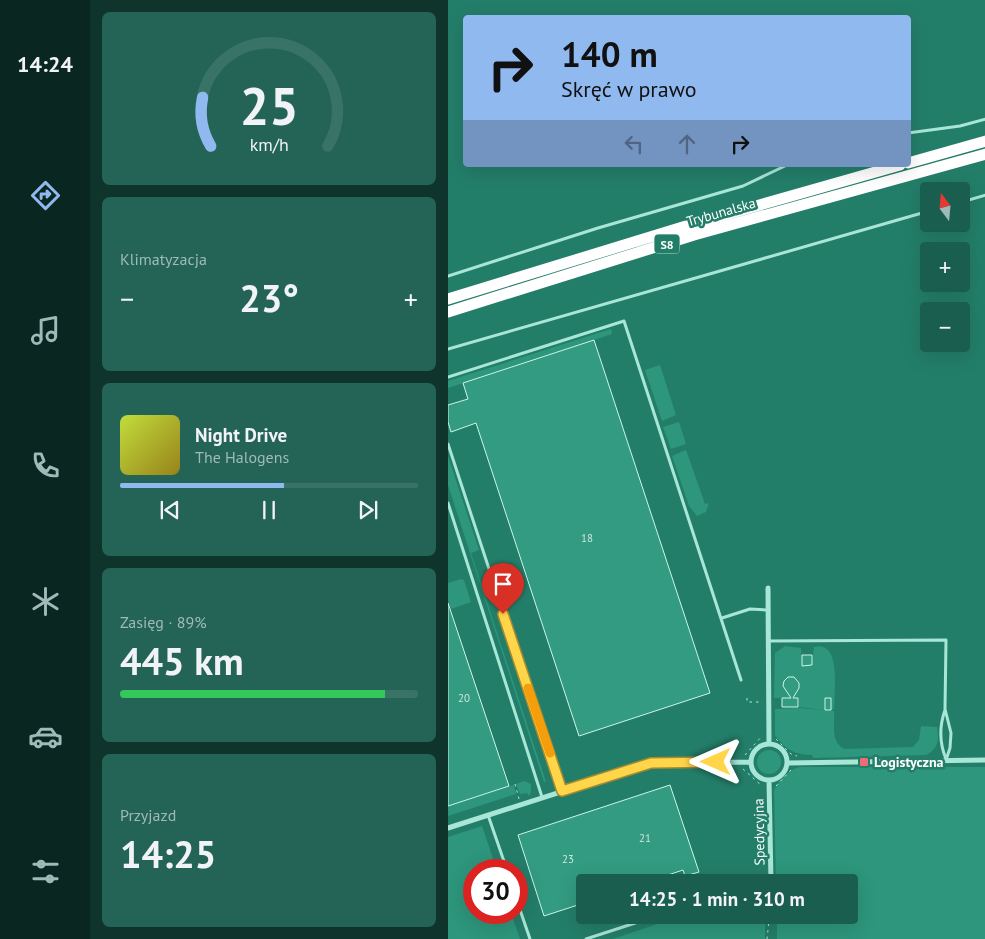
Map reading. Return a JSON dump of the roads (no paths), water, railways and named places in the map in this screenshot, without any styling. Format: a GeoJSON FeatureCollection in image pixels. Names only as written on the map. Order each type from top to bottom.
{"type":"FeatureCollection","features":[{"type":"Feature","properties":{"kind":"highway"},"geometry":{"type":"LineString","coordinates":[[911,162],[986,141]]}},
{"type":"Feature","properties":{"kind":"highway","name":"Trybunalska"},"geometry":{"type":"LineString","coordinates":[[448,312],[694,236],[986,154]]}},
{"type":"Feature","properties":{"kind":"highway","name":"Trybunalska"},"geometry":{"type":"LineString","coordinates":[[448,300],[800,192],[893,167]]}},
{"type":"Feature","properties":{"kind":"street"},"geometry":{"type":"LineString","coordinates":[[768,588],[769,744]]}},
{"type":"Feature","properties":{"kind":"street"},"geometry":{"type":"LineString","coordinates":[[769,744],[782,750],[787,763],[783,773],[769,781],[763,780],[754,773],[750,762],[754,751],[758,747],[769,744]]}},
{"type":"Feature","properties":{"kind":"street"},"geometry":{"type":"LineString","coordinates":[[787,763],[986,760]]}},
{"type":"Feature","properties":{"kind":"street"},"geometry":{"type":"LineString","coordinates":[[448,828],[651,763],[750,762]]}},
{"type":"Feature","properties":{"kind":"street","name":"Spedycyjna"},"geometry":{"type":"LineString","coordinates":[[769,781],[771,874]]}},
{"type":"Feature","properties":{"kind":"lane"},"geometry":{"type":"LineString","coordinates":[[911,132],[960,126],[986,119]]}},
{"type":"Feature","properties":{"kind":"lane"},"geometry":{"type":"LineString","coordinates":[[448,276],[598,228],[743,186],[783,167]]}},
{"type":"Feature","properties":{"kind":"lane"},"geometry":{"type":"LineString","coordinates":[[970,200],[986,195]]}},
{"type":"Feature","properties":{"kind":"lane"},"geometry":{"type":"LineString","coordinates":[[448,349],[920,214]]}},
{"type":"Feature","properties":{"kind":"lane"},"geometry":{"type":"LineString","coordinates":[[448,377],[624,321],[741,680]]}},
{"type":"Feature","properties":{"kind":"lane"},"geometry":{"type":"LineString","coordinates":[[448,444],[562,791]]}},
{"type":"Feature","properties":{"kind":"lane"},"geometry":{"type":"LineString","coordinates":[[448,503],[542,797]]}},
{"type":"Feature","properties":{"kind":"lane"},"geometry":{"type":"LineString","coordinates":[[722,618],[750,609],[767,610]]}},
{"type":"Feature","properties":{"kind":"lane"},"geometry":{"type":"LineString","coordinates":[[768,641],[946,640],[945,709],[951,734],[950,748],[946,760]]}},
{"type":"Feature","properties":{"kind":"lane"},"geometry":{"type":"LineString","coordinates":[[945,709],[940,724],[940,741],[946,760]]}},
{"type":"Feature","properties":{"kind":"lane"},"geometry":{"type":"LineString","coordinates":[[488,815],[503,859]]}},
{"type":"Feature","properties":{"kind":"lane"},"geometry":{"type":"LineString","coordinates":[[525,924],[530,939]]}},
{"type":"Feature","properties":{"kind":"lane"},"geometry":{"type":"LineString","coordinates":[[586,939],[632,924]]}},
{"type":"Feature","properties":{"kind":"place","name":"Logistyczna"},"geometry":{"type":"Point","coordinates":[864,762]}}]}
